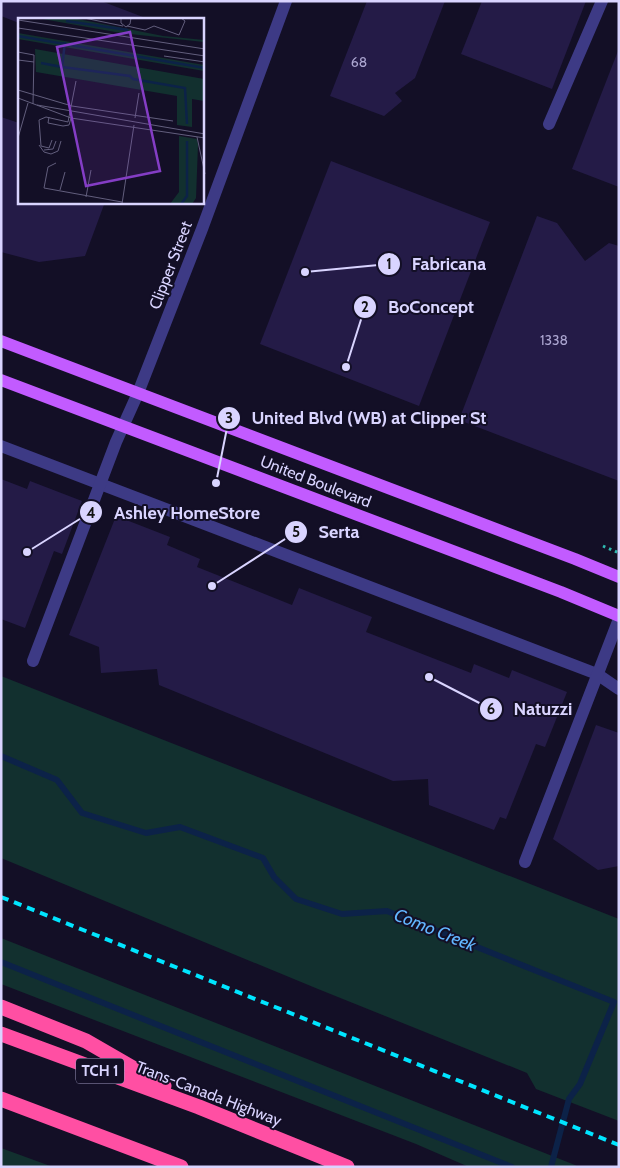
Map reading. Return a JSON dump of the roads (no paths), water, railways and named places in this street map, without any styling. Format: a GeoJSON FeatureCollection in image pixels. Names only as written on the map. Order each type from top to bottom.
{"type":"FeatureCollection","features":[{"type":"Feature","properties":{"kind":"highway"},"geometry":{"type":"LineString","coordinates":[[1,1008],[86,1041],[200,1107]]}},
{"type":"Feature","properties":{"kind":"highway","name":"Trans-Canada Highway"},"geometry":{"type":"LineString","coordinates":[[1,1034],[200,1107],[347,1167]]}},
{"type":"Feature","properties":{"kind":"highway"},"geometry":{"type":"LineString","coordinates":[[1,1099],[181,1167]]}},
{"type":"Feature","properties":{"kind":"main road","name":"United Boulevard"},"geometry":{"type":"LineString","coordinates":[[1,341],[619,577]]}},
{"type":"Feature","properties":{"kind":"main road","name":"United Boulevard"},"geometry":{"type":"LineString","coordinates":[[1,380],[561,592],[619,617]]}},
{"type":"Feature","properties":{"kind":"street","name":"Clipper Street"},"geometry":{"type":"LineString","coordinates":[[33,661],[100,483],[138,393],[202,229],[286,1]]}},
{"type":"Feature","properties":{"kind":"street"},"geometry":{"type":"LineString","coordinates":[[549,124],[602,1]]}},
{"type":"Feature","properties":{"kind":"street"},"geometry":{"type":"LineString","coordinates":[[1,446],[597,674],[619,689]]}},
{"type":"Feature","properties":{"kind":"street"},"geometry":{"type":"LineString","coordinates":[[526,862],[619,617]]}},
{"type":"Feature","properties":{"kind":"waterway","name":"Como Creek"},"geometry":{"type":"LineString","coordinates":[[1,756],[57,780],[82,813],[146,833],[180,827],[263,858],[274,877],[296,899],[342,914],[387,911],[614,1002],[580,1084],[569,1099],[551,1167]]}},
{"type":"Feature","properties":{"kind":"waterway"},"geometry":{"type":"LineString","coordinates":[[1,962],[512,1167]]}},
{"type":"Feature","properties":{"kind":"railway"},"geometry":{"type":"LineString","coordinates":[[1,897],[619,1145]]}},
{"type":"Feature","properties":{"kind":"place","name":"Fabricana"},"geometry":{"type":"Point","coordinates":[305,272]}},
{"type":"Feature","properties":{"kind":"place","name":"BoConcept"},"geometry":{"type":"Point","coordinates":[346,367]}},
{"type":"Feature","properties":{"kind":"place","name":"United Blvd (WB) at Clipper St"},"geometry":{"type":"Point","coordinates":[216,483]}},
{"type":"Feature","properties":{"kind":"place","name":"Ashley HomeStore"},"geometry":{"type":"Point","coordinates":[27,552]}},
{"type":"Feature","properties":{"kind":"place","name":"Serta"},"geometry":{"type":"Point","coordinates":[212,586]}},
{"type":"Feature","properties":{"kind":"place","name":"Natuzzi"},"geometry":{"type":"Point","coordinates":[429,677]}}]}
